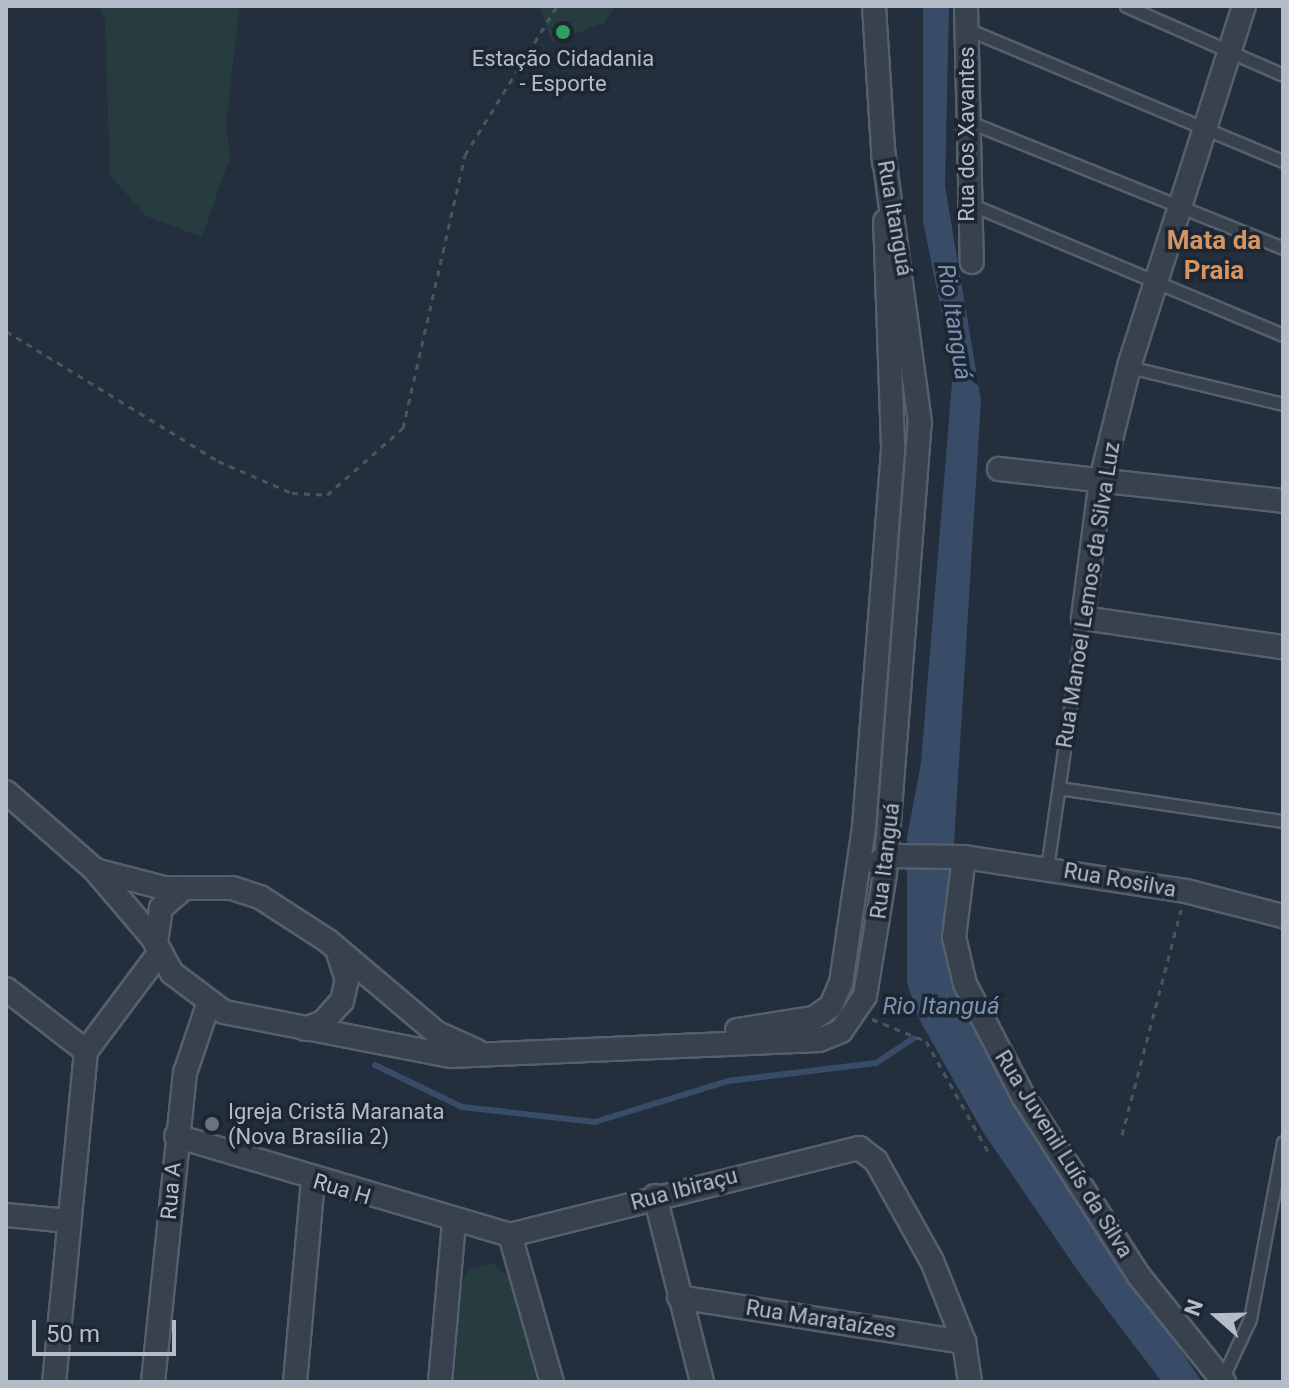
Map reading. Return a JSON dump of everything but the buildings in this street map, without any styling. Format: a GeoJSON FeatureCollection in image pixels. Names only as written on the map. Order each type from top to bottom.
{"type":"FeatureCollection","features":[{"type":"Feature","properties":{"kind":"street"},"geometry":{"type":"LineString","coordinates":[[874,6],[883,149]]}},
{"type":"Feature","properties":{"kind":"street","name":"Rua dos Xavantes"},"geometry":{"type":"LineString","coordinates":[[966,6],[966,202],[972,262]]}},
{"type":"Feature","properties":{"kind":"street","name":"Rua Manoel Lemos da Silva Luz"},"geometry":{"type":"LineString","coordinates":[[1083,618],[1101,479],[1129,367],[1159,280],[1176,204],[1244,6]]}},
{"type":"Feature","properties":{"kind":"street","name":"Rua Itanguá"},"geometry":{"type":"LineString","coordinates":[[6,792],[95,870],[158,947],[166,968],[208,1005],[430,1055],[640,1044],[819,1040],[857,1015],[896,855],[920,412],[883,149]]}},
{"type":"Feature","properties":{"kind":"street","name":"Rua Itanguá"},"geometry":{"type":"LineString","coordinates":[[640,1044],[823,1013],[839,992],[859,876],[894,425],[883,149]]}},
{"type":"Feature","properties":{"kind":"street"},"geometry":{"type":"LineString","coordinates":[[999,469],[1283,501]]}},
{"type":"Feature","properties":{"kind":"street"},"geometry":{"type":"LineString","coordinates":[[1083,618],[1283,647]]}},
{"type":"Feature","properties":{"kind":"street"},"geometry":{"type":"LineString","coordinates":[[859,876],[896,855]]}},
{"type":"Feature","properties":{"kind":"street","name":"Rua Rosilva"},"geometry":{"type":"LineString","coordinates":[[896,855],[959,856],[1047,868],[1186,891],[1283,916]]}},
{"type":"Feature","properties":{"kind":"street","name":"Rua Juvenil Luís da Silva"},"geometry":{"type":"LineString","coordinates":[[959,856],[954,937],[965,984],[1023,1096],[1131,1263],[1223,1381]]}},
{"type":"Feature","properties":{"kind":"street","name":"Rua Itanguá"},"geometry":{"type":"LineString","coordinates":[[95,870],[182,890],[244,891],[328,941],[437,1033],[486,1054]]}},
{"type":"Feature","properties":{"kind":"street"},"geometry":{"type":"LineString","coordinates":[[54,1382],[69,1221],[79,1045],[158,947],[161,908],[182,890]]}},
{"type":"Feature","properties":{"kind":"street"},"geometry":{"type":"LineString","coordinates":[[305,1029],[330,1017],[346,991],[342,958],[328,941]]}},
{"type":"Feature","properties":{"kind":"street"},"geometry":{"type":"LineString","coordinates":[[6,989],[79,1045]]}},
{"type":"Feature","properties":{"kind":"street","name":"Rua A"},"geometry":{"type":"LineString","coordinates":[[153,1382],[176,1136],[188,1058],[208,1005]]}},
{"type":"Feature","properties":{"kind":"street","name":"Rua H"},"geometry":{"type":"LineString","coordinates":[[176,1136],[454,1222],[510,1235]]}},
{"type":"Feature","properties":{"kind":"street","name":"Rua Ibiraçu"},"geometry":{"type":"LineString","coordinates":[[510,1235],[655,1196],[859,1148],[876,1161],[932,1261],[964,1342]]}},
{"type":"Feature","properties":{"kind":"street"},"geometry":{"type":"LineString","coordinates":[[295,1382],[313,1180]]}},
{"type":"Feature","properties":{"kind":"street"},"geometry":{"type":"LineString","coordinates":[[655,1196],[702,1382]]}},
{"type":"Feature","properties":{"kind":"street"},"geometry":{"type":"LineString","coordinates":[[6,1215],[69,1221]]}},
{"type":"Feature","properties":{"kind":"street"},"geometry":{"type":"LineString","coordinates":[[440,1382],[454,1222]]}},
{"type":"Feature","properties":{"kind":"street"},"geometry":{"type":"LineString","coordinates":[[510,1235],[552,1382]]}},
{"type":"Feature","properties":{"kind":"street","name":"Rua Marataízes"},"geometry":{"type":"LineString","coordinates":[[679,1297],[964,1342]]}},
{"type":"Feature","properties":{"kind":"street"},"geometry":{"type":"LineString","coordinates":[[964,1342],[970,1382]]}},
{"type":"Feature","properties":{"kind":"lane"},"geometry":{"type":"LineString","coordinates":[[1126,6],[1283,75]]}},
{"type":"Feature","properties":{"kind":"lane"},"geometry":{"type":"LineString","coordinates":[[967,29],[1203,124],[1283,161]]}},
{"type":"Feature","properties":{"kind":"lane"},"geometry":{"type":"LineString","coordinates":[[967,121],[1283,248]]}},
{"type":"Feature","properties":{"kind":"lane"},"geometry":{"type":"LineString","coordinates":[[966,202],[1159,280],[1283,335]]}},
{"type":"Feature","properties":{"kind":"lane"},"geometry":{"type":"LineString","coordinates":[[1129,367],[1283,404]]}},
{"type":"Feature","properties":{"kind":"lane","name":"Rua Manoel Lemos da Silva Luz"},"geometry":{"type":"LineString","coordinates":[[1047,868],[1083,618]]}},
{"type":"Feature","properties":{"kind":"lane"},"geometry":{"type":"LineString","coordinates":[[1059,788],[1283,821]]}},
{"type":"Feature","properties":{"kind":"lane"},"geometry":{"type":"LineString","coordinates":[[1223,1381],[1250,1319],[1283,1142]]}},
{"type":"Feature","properties":{"kind":"path"},"geometry":{"type":"LineString","coordinates":[[6,331],[218,461],[292,493],[327,495],[403,428],[465,155],[557,6]]}},
{"type":"Feature","properties":{"kind":"path"},"geometry":{"type":"LineString","coordinates":[[1122,1135],[1186,891]]}},
{"type":"Feature","properties":{"kind":"path"},"geometry":{"type":"LineString","coordinates":[[857,1015],[926,1041],[990,1155]]}},
{"type":"Feature","properties":{"kind":"green space"},"geometry":{"type":"Polygon","coordinates":[[[99,6],[240,6],[226,121],[230,157],[202,237],[146,216],[110,175],[105,21],[99,6]]]}},
{"type":"Feature","properties":{"kind":"green space","name":"Estação Cidadania - Esporte"},"geometry":{"type":"Polygon","coordinates":[[[539,6],[615,6],[604,23],[552,42],[539,6]]]}},
{"type":"Feature","properties":{"kind":"green space"},"geometry":{"type":"Polygon","coordinates":[[[492,1263],[510,1278],[537,1382],[454,1382],[461,1283],[469,1269],[492,1263]]]}},
{"type":"Feature","properties":{"kind":"water","name":"Rio Itanguá"},"geometry":{"type":"Polygon","coordinates":[[[923,6],[949,6],[945,186],[981,400],[947,959],[1000,1080],[1202,1382],[1162,1382],[1080,1274],[983,1132],[918,1017],[907,982],[907,838],[921,763],[953,370],[923,221],[923,6]]]}},
{"type":"Feature","properties":{"kind":"waterway"},"geometry":{"type":"LineString","coordinates":[[375,1065],[462,1107],[595,1122],[728,1081],[876,1063],[914,1038]]}},
{"type":"Feature","properties":{"kind":"place","name":"Estação Cidadania - Esporte"},"geometry":{"type":"Point","coordinates":[563,32]}},
{"type":"Feature","properties":{"kind":"place","name":"Igreja Cristã Maranata (Nova Brasília 2)"},"geometry":{"type":"Point","coordinates":[212,1124]}},
{"type":"Feature","properties":{"kind":"district","name":"Mata da Praia"},"geometry":{"type":"Point","coordinates":[1214,256]}}]}
